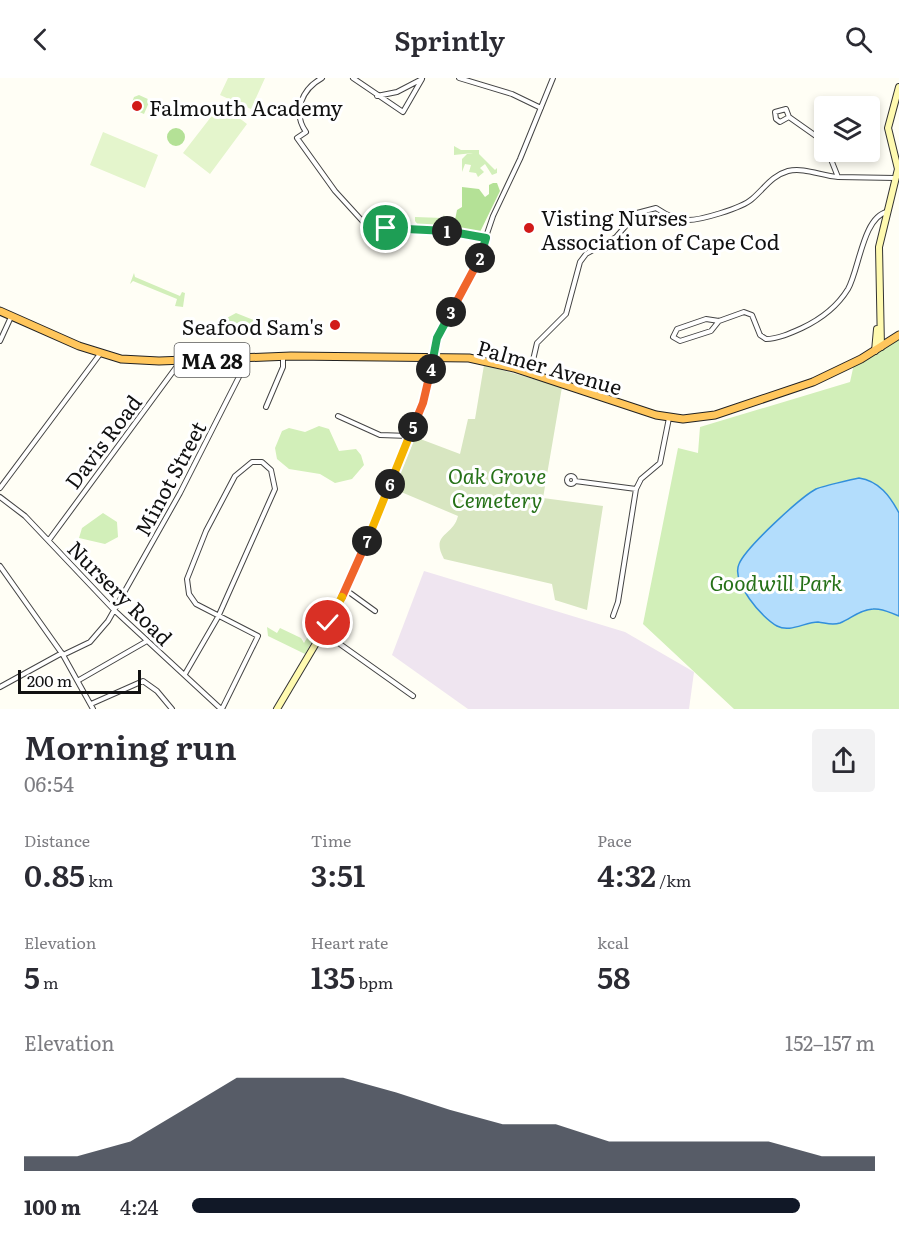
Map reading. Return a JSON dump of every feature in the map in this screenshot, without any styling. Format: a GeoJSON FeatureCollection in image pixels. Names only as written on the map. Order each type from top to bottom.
{"type":"FeatureCollection","features":[{"type":"Feature","properties":{"kind":"highway","name":"Palmer Avenue"},"geometry":{"type":"LineString","coordinates":[[0,311],[100,354],[128,359],[180,361],[283,357],[482,360],[530,373],[669,418],[699,418],[734,409],[813,382],[878,349]]}},
{"type":"Feature","properties":{"kind":"highway","name":"MA 28"},"geometry":{"type":"LineString","coordinates":[[878,349],[899,335]]}},
{"type":"Feature","properties":{"kind":"main road"},"geometry":{"type":"LineString","coordinates":[[878,349],[875,339],[882,321],[879,248],[898,169],[888,128],[899,87]]}},
{"type":"Feature","properties":{"kind":"main road"},"geometry":{"type":"LineString","coordinates":[[277,709],[346,590],[425,395],[433,359]]}},
{"type":"Feature","properties":{"kind":"street"},"geometry":{"type":"LineString","coordinates":[[322,78],[310,87],[302,99],[300,116],[306,132],[297,138],[327,181],[358,219],[369,226],[459,232],[486,238]]}},
{"type":"Feature","properties":{"kind":"street"},"geometry":{"type":"LineString","coordinates":[[353,78],[403,112],[423,78]]}},
{"type":"Feature","properties":{"kind":"street"},"geometry":{"type":"LineString","coordinates":[[377,96],[397,92],[423,78]]}},
{"type":"Feature","properties":{"kind":"street"},"geometry":{"type":"LineString","coordinates":[[459,78],[512,94],[541,108]]}},
{"type":"Feature","properties":{"kind":"street"},"geometry":{"type":"LineString","coordinates":[[433,359],[439,333],[470,281],[493,216],[553,78]]}},
{"type":"Feature","properties":{"kind":"street"},"geometry":{"type":"LineString","coordinates":[[789,117],[814,135]]}},
{"type":"Feature","properties":{"kind":"street"},"geometry":{"type":"LineString","coordinates":[[832,162],[838,177]]}},
{"type":"Feature","properties":{"kind":"street"},"geometry":{"type":"LineString","coordinates":[[530,373],[537,343],[566,314],[580,262],[586,254],[616,237],[637,213],[656,208],[675,218],[695,220],[750,201],[763,186],[787,171],[803,170],[816,175],[838,177],[896,178]]}},
{"type":"Feature","properties":{"kind":"street"},"geometry":{"type":"LineString","coordinates":[[719,321],[711,331],[680,341],[673,337],[677,329],[700,321],[719,321],[739,313],[749,313],[755,320],[760,335],[766,339],[783,336],[815,322],[841,299],[853,278],[866,234],[881,214],[888,212]]}},
{"type":"Feature","properties":{"kind":"street"},"geometry":{"type":"LineString","coordinates":[[0,341],[11,316]]}},
{"type":"Feature","properties":{"kind":"street"},"geometry":{"type":"LineString","coordinates":[[0,488],[100,354]]}},
{"type":"Feature","properties":{"kind":"street"},"geometry":{"type":"LineString","coordinates":[[266,407],[283,367],[283,357]]}},
{"type":"Feature","properties":{"kind":"street","name":"Minot Street"},"geometry":{"type":"LineString","coordinates":[[0,687],[94,639],[114,610],[180,493],[248,358]]}},
{"type":"Feature","properties":{"kind":"street","name":"Davis Road"},"geometry":{"type":"LineString","coordinates":[[49,540],[180,361]]}},
{"type":"Feature","properties":{"kind":"street"},"geometry":{"type":"LineString","coordinates":[[338,416],[380,435],[409,436]]}},
{"type":"Feature","properties":{"kind":"street"},"geometry":{"type":"LineString","coordinates":[[613,616],[618,602],[636,489],[641,479],[660,463],[669,418]]}},
{"type":"Feature","properties":{"kind":"street"},"geometry":{"type":"LineString","coordinates":[[185,674],[218,617],[275,489],[271,470],[262,462],[252,462],[235,476],[188,570],[186,579],[191,598],[200,607],[218,617],[258,636],[222,709]]}},
{"type":"Feature","properties":{"kind":"street"},"geometry":{"type":"LineString","coordinates":[[575,481],[636,489]]}},
{"type":"Feature","properties":{"kind":"street","name":"Nursery Road"},"geometry":{"type":"LineString","coordinates":[[0,497],[49,540],[114,610],[222,709]]}},
{"type":"Feature","properties":{"kind":"street"},"geometry":{"type":"LineString","coordinates":[[0,566],[63,654],[92,707],[143,681],[157,691],[172,709]]}},
{"type":"Feature","properties":{"kind":"street"},"geometry":{"type":"LineString","coordinates":[[346,590],[375,611]]}},
{"type":"Feature","properties":{"kind":"street"},"geometry":{"type":"LineString","coordinates":[[323,632],[413,696]]}},
{"type":"Feature","properties":{"kind":"street"},"geometry":{"type":"LineString","coordinates":[[79,680],[147,641]]}},
{"type":"Feature","properties":{"kind":"shaded area"},"geometry":{"type":"Polygon","coordinates":[[[424,571],[625,632],[694,672],[689,709],[468,709],[392,655],[424,571]]]}},
{"type":"Feature","properties":{"kind":"green space"},"geometry":{"type":"Polygon","coordinates":[[[228,78],[265,78],[251,109],[220,95],[228,78]]]}},
{"type":"Feature","properties":{"kind":"green space"},"geometry":{"type":"Polygon","coordinates":[[[139,95],[150,100],[144,114],[130,108],[134,97],[139,95]]]}},
{"type":"Feature","properties":{"kind":"green space"},"geometry":{"type":"Polygon","coordinates":[[[221,104],[247,124],[210,174],[183,153],[221,104]]]}},
{"type":"Feature","properties":{"kind":"green space"},"geometry":{"type":"Polygon","coordinates":[[[176,128],[182,131],[185,137],[182,143],[176,146],[170,143],[167,137],[170,131],[176,128]]]}},
{"type":"Feature","properties":{"kind":"green space"},"geometry":{"type":"Polygon","coordinates":[[[103,132],[158,155],[145,188],[90,165],[103,132]]]}},
{"type":"Feature","properties":{"kind":"green space"},"geometry":{"type":"Polygon","coordinates":[[[454,146],[461,150],[479,150],[479,154],[495,170],[497,168],[497,173],[492,175],[485,164],[480,168],[484,172],[478,177],[476,173],[469,172],[471,165],[465,164],[462,172],[462,159],[467,154],[473,153],[454,155],[454,146]]]}},
{"type":"Feature","properties":{"kind":"green space"},"geometry":{"type":"Polygon","coordinates":[[[497,183],[500,191],[480,232],[457,229],[455,220],[457,210],[462,207],[462,187],[479,189],[485,197],[489,194],[489,185],[497,183]]]}},
{"type":"Feature","properties":{"kind":"green space"},"geometry":{"type":"Polygon","coordinates":[[[444,214],[446,227],[419,226],[415,221],[415,217],[443,218],[444,214]]]}},
{"type":"Feature","properties":{"kind":"green space"},"geometry":{"type":"Polygon","coordinates":[[[134,273],[135,277],[180,296],[182,292],[185,293],[183,307],[175,306],[177,299],[133,281],[130,284],[134,273]]]}},
{"type":"Feature","properties":{"kind":"green space"},"geometry":{"type":"Polygon","coordinates":[[[236,313],[261,323],[262,326],[226,332],[221,330],[225,319],[236,313]]]}},
{"type":"Feature","properties":{"kind":"green space","name":"Goodwill Park"},"geometry":{"type":"Polygon","coordinates":[[[899,333],[899,709],[734,709],[643,624],[678,448],[698,453],[700,427],[850,382],[854,364],[899,333]]]}},
{"type":"Feature","properties":{"kind":"green space","name":"Oak Grove Cemetery"},"geometry":{"type":"Polygon","coordinates":[[[484,365],[562,387],[543,498],[603,506],[587,610],[555,600],[552,584],[444,559],[440,551],[441,540],[452,528],[458,516],[394,489],[415,437],[460,454],[468,419],[475,419],[484,365]]]}},
{"type":"Feature","properties":{"kind":"green space"},"geometry":{"type":"Polygon","coordinates":[[[319,426],[329,429],[339,451],[356,449],[361,455],[364,465],[352,479],[335,483],[320,474],[289,469],[277,459],[275,448],[282,431],[289,428],[305,432],[319,426]]]}},
{"type":"Feature","properties":{"kind":"green space"},"geometry":{"type":"Polygon","coordinates":[[[103,513],[117,522],[118,537],[105,544],[79,538],[82,528],[103,513]]]}},
{"type":"Feature","properties":{"kind":"green space"},"geometry":{"type":"Polygon","coordinates":[[[267,627],[277,633],[280,628],[301,638],[304,643],[310,633],[315,636],[305,654],[268,636],[267,627]]]}},
{"type":"Feature","properties":{"kind":"water"},"geometry":{"type":"Polygon","coordinates":[[[859,478],[872,482],[883,490],[899,513],[899,616],[873,609],[837,624],[813,622],[792,628],[777,626],[749,599],[739,580],[739,564],[762,535],[809,494],[819,488],[859,478]]]}},
{"type":"Feature","properties":{"kind":"place","name":"Falmouth Academy"},"geometry":{"type":"Point","coordinates":[137,106]}},
{"type":"Feature","properties":{"kind":"place","name":"Visting Nurses Association of Cape Cod"},"geometry":{"type":"Point","coordinates":[529,228]}},
{"type":"Feature","properties":{"kind":"place","name":"Seafood Sam's"},"geometry":{"type":"Point","coordinates":[335,325]}},
{"type":"Feature","properties":{"kind":"route"},"geometry":{"type":"LineString","coordinates":[[328,623],[352,576],[420,412],[439,333],[470,281],[486,238],[465,232],[386,228]]}}]}
